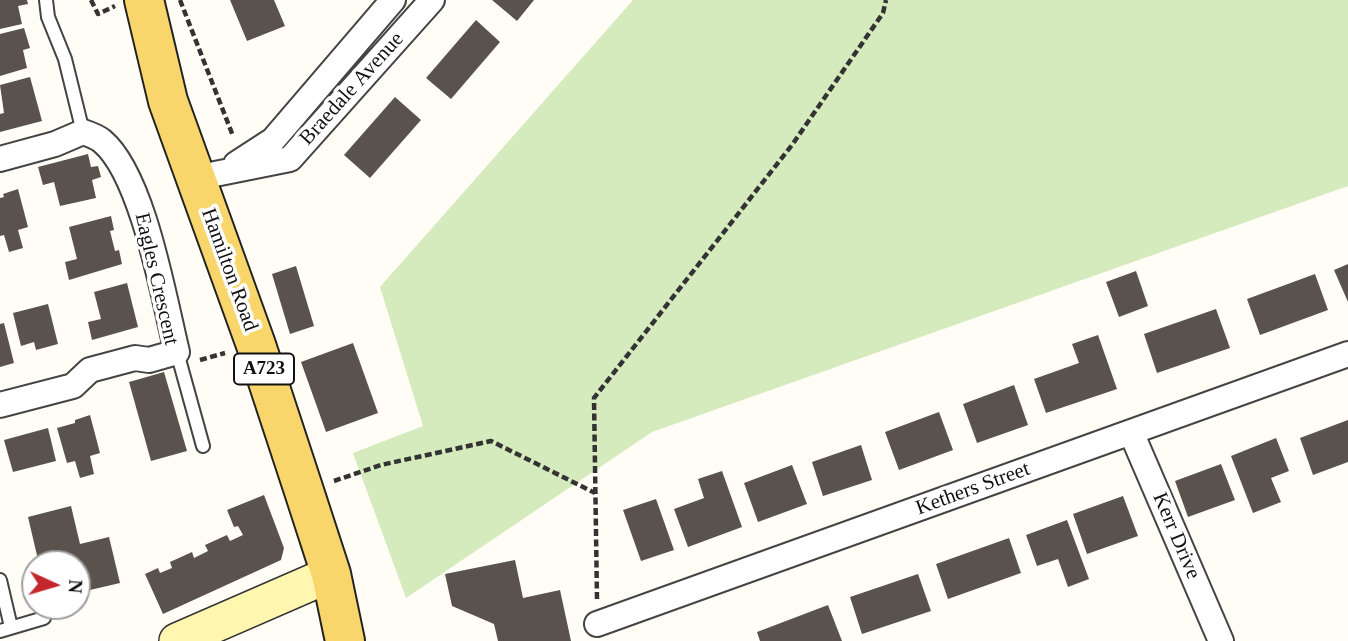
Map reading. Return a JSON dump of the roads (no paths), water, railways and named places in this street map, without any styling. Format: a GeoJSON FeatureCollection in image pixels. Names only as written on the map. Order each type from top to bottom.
{"type":"FeatureCollection","features":[{"type":"Feature","properties":{"kind":"main road","name":"Hamilton Road"},"geometry":{"type":"LineString","coordinates":[[117,1],[169,101],[220,170],[256,345],[331,574],[345,641]]}},
{"type":"Feature","properties":{"kind":"street","name":"Braedale Avenue"},"geometry":{"type":"LineString","coordinates":[[220,170],[273,140],[393,0]]}},
{"type":"Feature","properties":{"kind":"street","name":"Braedale Avenue"},"geometry":{"type":"LineString","coordinates":[[220,170],[290,159],[432,0]]}},
{"type":"Feature","properties":{"kind":"street"},"geometry":{"type":"LineString","coordinates":[[0,159],[55,144],[83,132]]}},
{"type":"Feature","properties":{"kind":"street","name":"Eagles Crescent"},"geometry":{"type":"LineString","coordinates":[[0,405],[73,386],[90,370],[135,358],[149,360],[177,352],[139,204],[120,162],[101,140],[83,132]]}},
{"type":"Feature","properties":{"kind":"street","name":"Kethers Street"},"geometry":{"type":"LineString","coordinates":[[597,624],[1348,354]]}},
{"type":"Feature","properties":{"kind":"street","name":"Kerr Drive"},"geometry":{"type":"LineString","coordinates":[[1132,432],[1221,641]]}},
{"type":"Feature","properties":{"kind":"street"},"geometry":{"type":"LineString","coordinates":[[177,641],[331,574]]}},
{"type":"Feature","properties":{"kind":"lane"},"geometry":{"type":"LineString","coordinates":[[46,0],[48,17],[65,59],[83,132]]}},
{"type":"Feature","properties":{"kind":"lane"},"geometry":{"type":"LineString","coordinates":[[177,352],[203,446]]}},
{"type":"Feature","properties":{"kind":"lane"},"geometry":{"type":"LineString","coordinates":[[0,580],[6,629],[37,620]]}}]}
